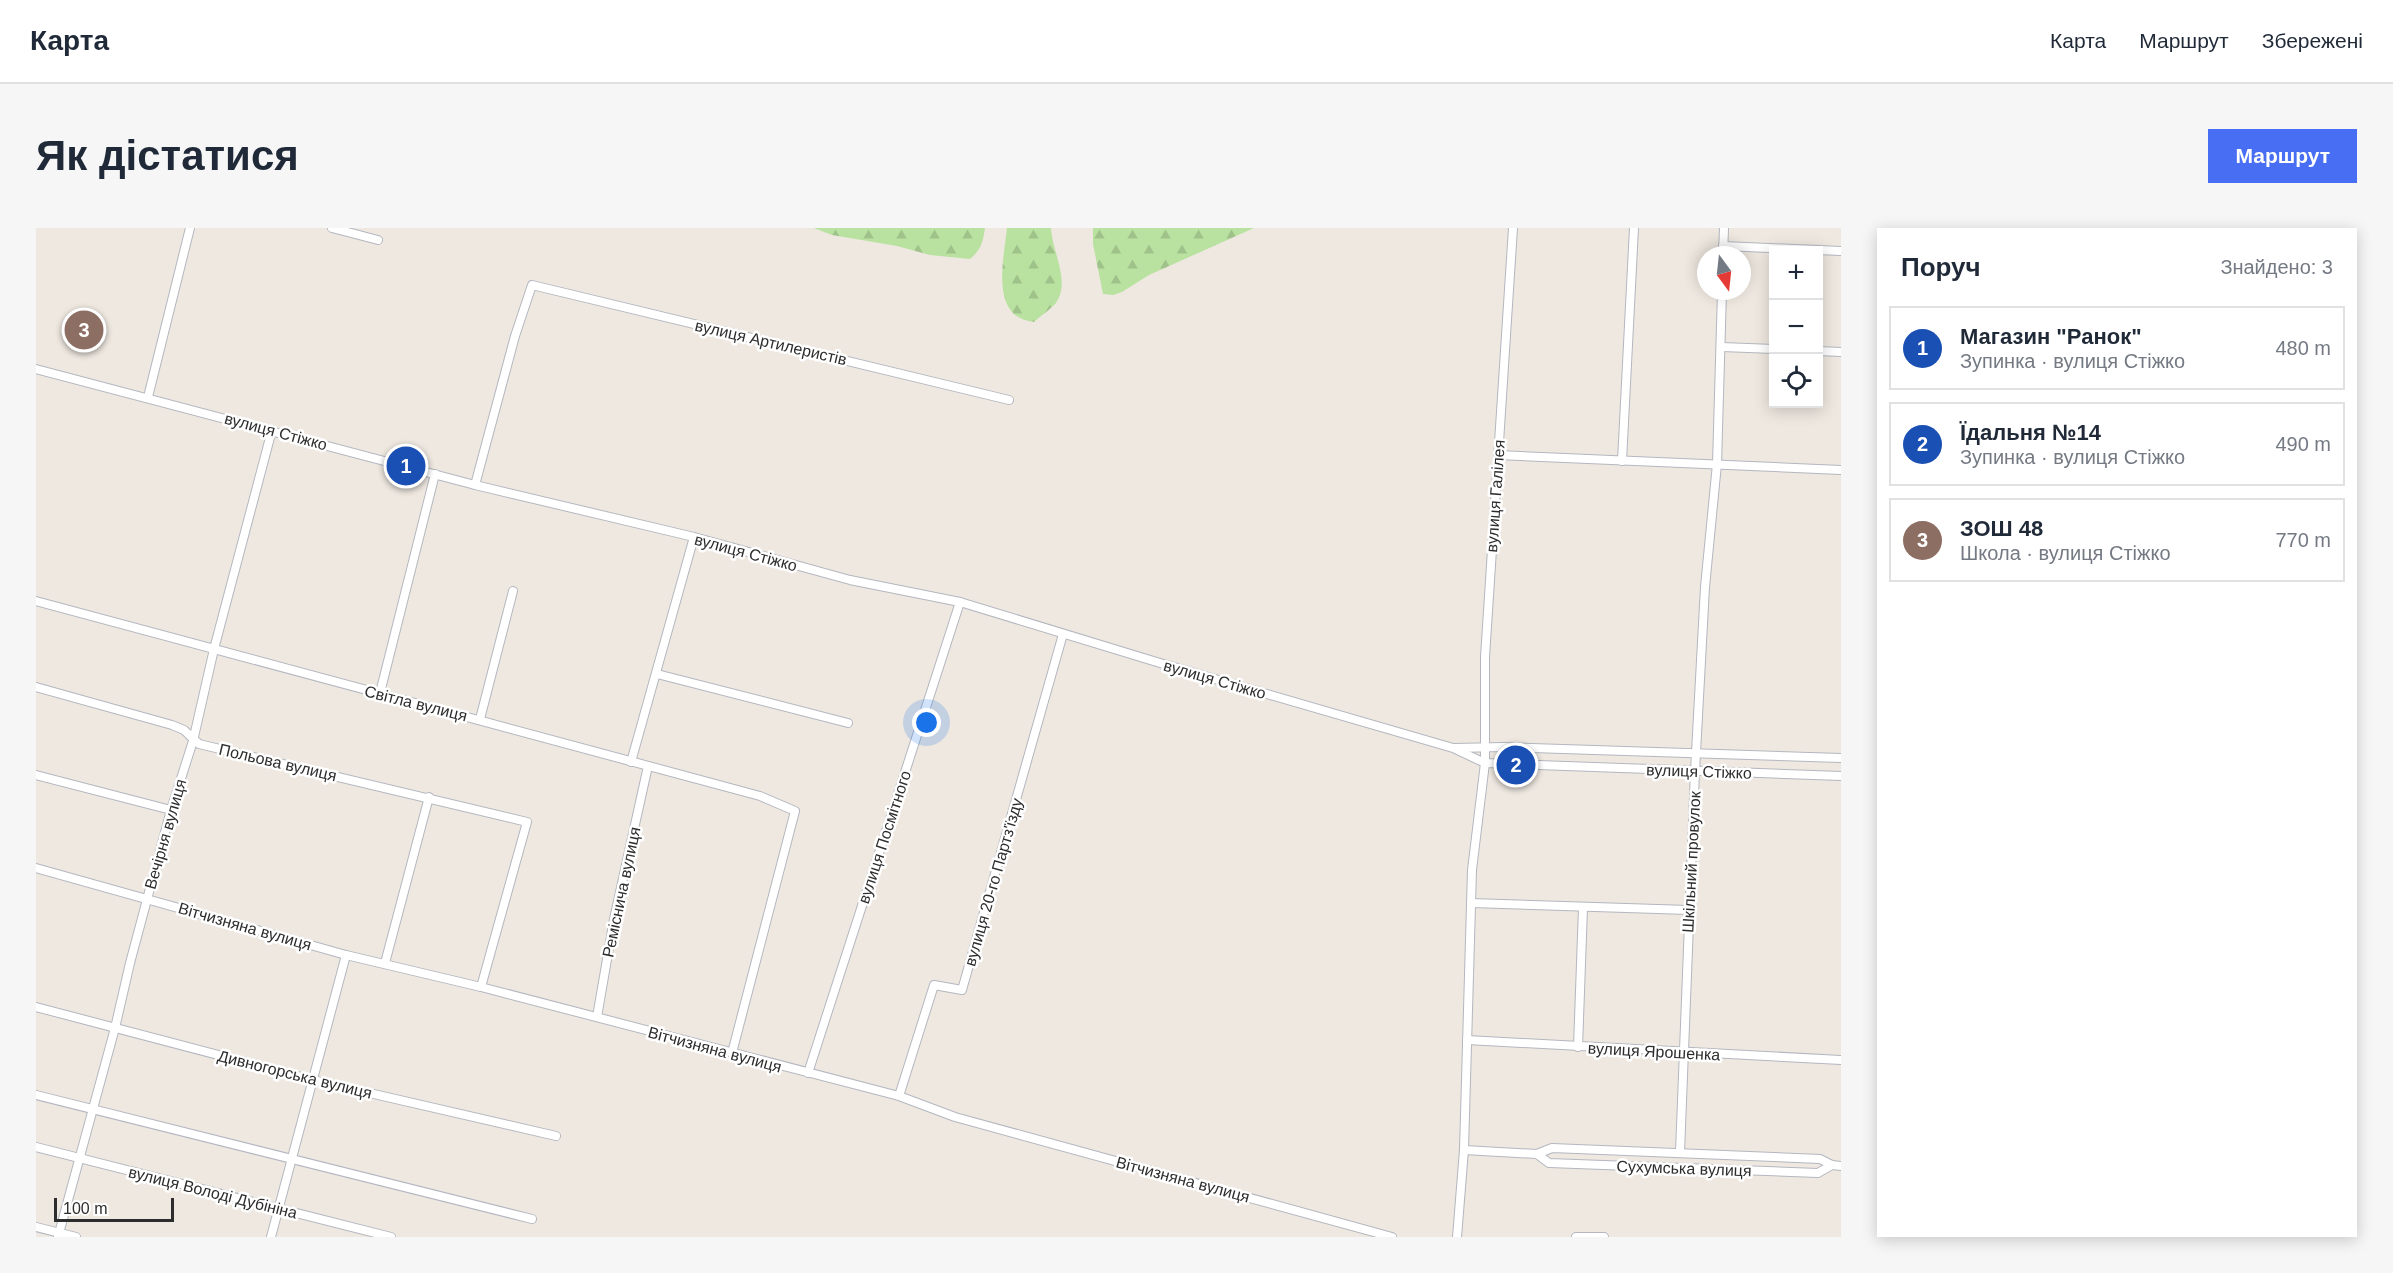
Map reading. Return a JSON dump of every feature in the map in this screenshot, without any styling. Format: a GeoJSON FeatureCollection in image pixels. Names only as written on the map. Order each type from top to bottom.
{"type":"FeatureCollection","features":[{"type":"Feature","properties":{"kind":"street"},"geometry":{"type":"LineString","coordinates":[[148,397],[190,228]]}},
{"type":"Feature","properties":{"kind":"street"},"geometry":{"type":"LineString","coordinates":[[332,228],[378,240]]}},
{"type":"Feature","properties":{"kind":"street","name":"вулиця Галілея"},"geometry":{"type":"LineString","coordinates":[[1457,1237],[1464,1150],[1472,870],[1485,764],[1485,657],[1513,228]]}},
{"type":"Feature","properties":{"kind":"street"},"geometry":{"type":"LineString","coordinates":[[1622,461],[1634,228]]}},
{"type":"Feature","properties":{"kind":"street"},"geometry":{"type":"LineString","coordinates":[[1723,246],[1724,228]]}},
{"type":"Feature","properties":{"kind":"street"},"geometry":{"type":"LineString","coordinates":[[1751,251],[1841,250]]}},
{"type":"Feature","properties":{"kind":"street","name":"вулиця Артилеристів"},"geometry":{"type":"LineString","coordinates":[[475,485],[515,336],[532,285],[1009,400]]}},
{"type":"Feature","properties":{"kind":"street","name":"Шкільний провулок"},"geometry":{"type":"LineString","coordinates":[[1680,1152],[1682,1053],[1704,587],[1717,464],[1722,300]]}},
{"type":"Feature","properties":{"kind":"street"},"geometry":{"type":"LineString","coordinates":[[1722,347],[1769,349]]}},
{"type":"Feature","properties":{"kind":"street"},"geometry":{"type":"LineString","coordinates":[[1823,351],[1841,351]]}},
{"type":"Feature","properties":{"kind":"street","name":"вулиця Стіжко"},"geometry":{"type":"LineString","coordinates":[[36,369],[475,485],[694,537],[850,580],[960,602],[1453,748],[1485,764],[1841,776]]}},
{"type":"Feature","properties":{"kind":"street","name":"Вечірня вулиця"},"geometry":{"type":"LineString","coordinates":[[59,1235],[171,810],[193,741],[214,649],[272,430]]}},
{"type":"Feature","properties":{"kind":"street"},"geometry":{"type":"LineString","coordinates":[[1498,455],[1841,470]]}},
{"type":"Feature","properties":{"kind":"street"},"geometry":{"type":"LineString","coordinates":[[380,693],[435,474]]}},
{"type":"Feature","properties":{"kind":"street"},"geometry":{"type":"LineString","coordinates":[[631,762],[694,537]]}},
{"type":"Feature","properties":{"kind":"street"},"geometry":{"type":"LineString","coordinates":[[480,719],[513,591]]}},
{"type":"Feature","properties":{"kind":"street","name":"Світла вулиця"},"geometry":{"type":"LineString","coordinates":[[36,601],[760,796],[795,811],[732,1053]]}},
{"type":"Feature","properties":{"kind":"street","name":"вулиця Посмітного"},"geometry":{"type":"LineString","coordinates":[[808,1073],[960,602]]}},
{"type":"Feature","properties":{"kind":"street","name":"вулиця 20-го Партз'їзду"},"geometry":{"type":"LineString","coordinates":[[899,1096],[934,985],[962,990],[1063,634]]}},
{"type":"Feature","properties":{"kind":"street"},"geometry":{"type":"LineString","coordinates":[[657,674],[848,723]]}},
{"type":"Feature","properties":{"kind":"street","name":"Польова вулиця"},"geometry":{"type":"LineString","coordinates":[[36,687],[172,725],[184,730],[193,741],[527,822],[482,987]]}},
{"type":"Feature","properties":{"kind":"street","name":"вулиця Стіжко"},"geometry":{"type":"LineString","coordinates":[[1453,748],[1696,752],[1841,758]]}},
{"type":"Feature","properties":{"kind":"street","name":"Реміснича вулиця"},"geometry":{"type":"LineString","coordinates":[[597,1017],[615,919],[648,766]]}},
{"type":"Feature","properties":{"kind":"street"},"geometry":{"type":"LineString","coordinates":[[36,775],[171,810]]}},
{"type":"Feature","properties":{"kind":"street"},"geometry":{"type":"LineString","coordinates":[[385,963],[429,797]]}},
{"type":"Feature","properties":{"kind":"street","name":"Вітчизняна вулиця"},"geometry":{"type":"LineString","coordinates":[[36,868],[346,955],[482,987],[899,1096],[955,1117],[1392,1237]]}},
{"type":"Feature","properties":{"kind":"street"},"geometry":{"type":"LineString","coordinates":[[1471,903],[1689,910]]}},
{"type":"Feature","properties":{"kind":"street"},"geometry":{"type":"LineString","coordinates":[[1578,1047],[1583,908]]}},
{"type":"Feature","properties":{"kind":"street"},"geometry":{"type":"LineString","coordinates":[[271,1237],[346,955]]}},
{"type":"Feature","properties":{"kind":"street","name":"Дивногорська вулиця"},"geometry":{"type":"LineString","coordinates":[[36,1007],[313,1080],[556,1136]]}},
{"type":"Feature","properties":{"kind":"street","name":"вулиця Ярошенка"},"geometry":{"type":"LineString","coordinates":[[1467,1040],[1841,1060]]}},
{"type":"Feature","properties":{"kind":"street"},"geometry":{"type":"LineString","coordinates":[[36,1095],[532,1219]]}},
{"type":"Feature","properties":{"kind":"street","name":"вулиця Володі Дубініна"},"geometry":{"type":"LineString","coordinates":[[36,1147],[391,1237]]}},
{"type":"Feature","properties":{"kind":"street","name":"Сухумська вулиця"},"geometry":{"type":"LineString","coordinates":[[1464,1150],[1537,1154],[1552,1148],[1680,1152],[1820,1159],[1832,1166]]}},
{"type":"Feature","properties":{"kind":"street","name":"Сухумська вулиця"},"geometry":{"type":"LineString","coordinates":[[1537,1154],[1549,1163],[1596,1165],[1818,1173],[1832,1166],[1841,1166]]}},
{"type":"Feature","properties":{"kind":"street"},"geometry":{"type":"LineString","coordinates":[[36,1227],[59,1235],[75,1237]]}},
{"type":"Feature","properties":{"kind":"street"},"geometry":{"type":"LineString","coordinates":[[1576,1237],[1604,1237]]}},
{"type":"Feature","properties":{"kind":"green space"},"geometry":{"type":"Polygon","coordinates":[[[814,228],[985,228],[981,245],[970,259],[930,255],[897,246],[832,235],[814,228]]]}},
{"type":"Feature","properties":{"kind":"green space"},"geometry":{"type":"Polygon","coordinates":[[[1007,228],[1051,228],[1062,285],[1054,306],[1034,322],[1020,318],[1010,310],[1005,298],[1002,270],[1007,228]]]}},
{"type":"Feature","properties":{"kind":"green space"},"geometry":{"type":"Polygon","coordinates":[[[1093,228],[1254,228],[1149,275],[1113,295],[1103,294],[1093,244],[1093,228]]]}},
{"type":"Feature","properties":{"kind":"place","name":"ЗОШ 48"},"geometry":{"type":"Point","coordinates":[84,330]}},
{"type":"Feature","properties":{"kind":"place","name":"Магазин \"Ранок\""},"geometry":{"type":"Point","coordinates":[406,466]}},
{"type":"Feature","properties":{"kind":"place","name":"Їдальня №14"},"geometry":{"type":"Point","coordinates":[1516,765]}}]}
